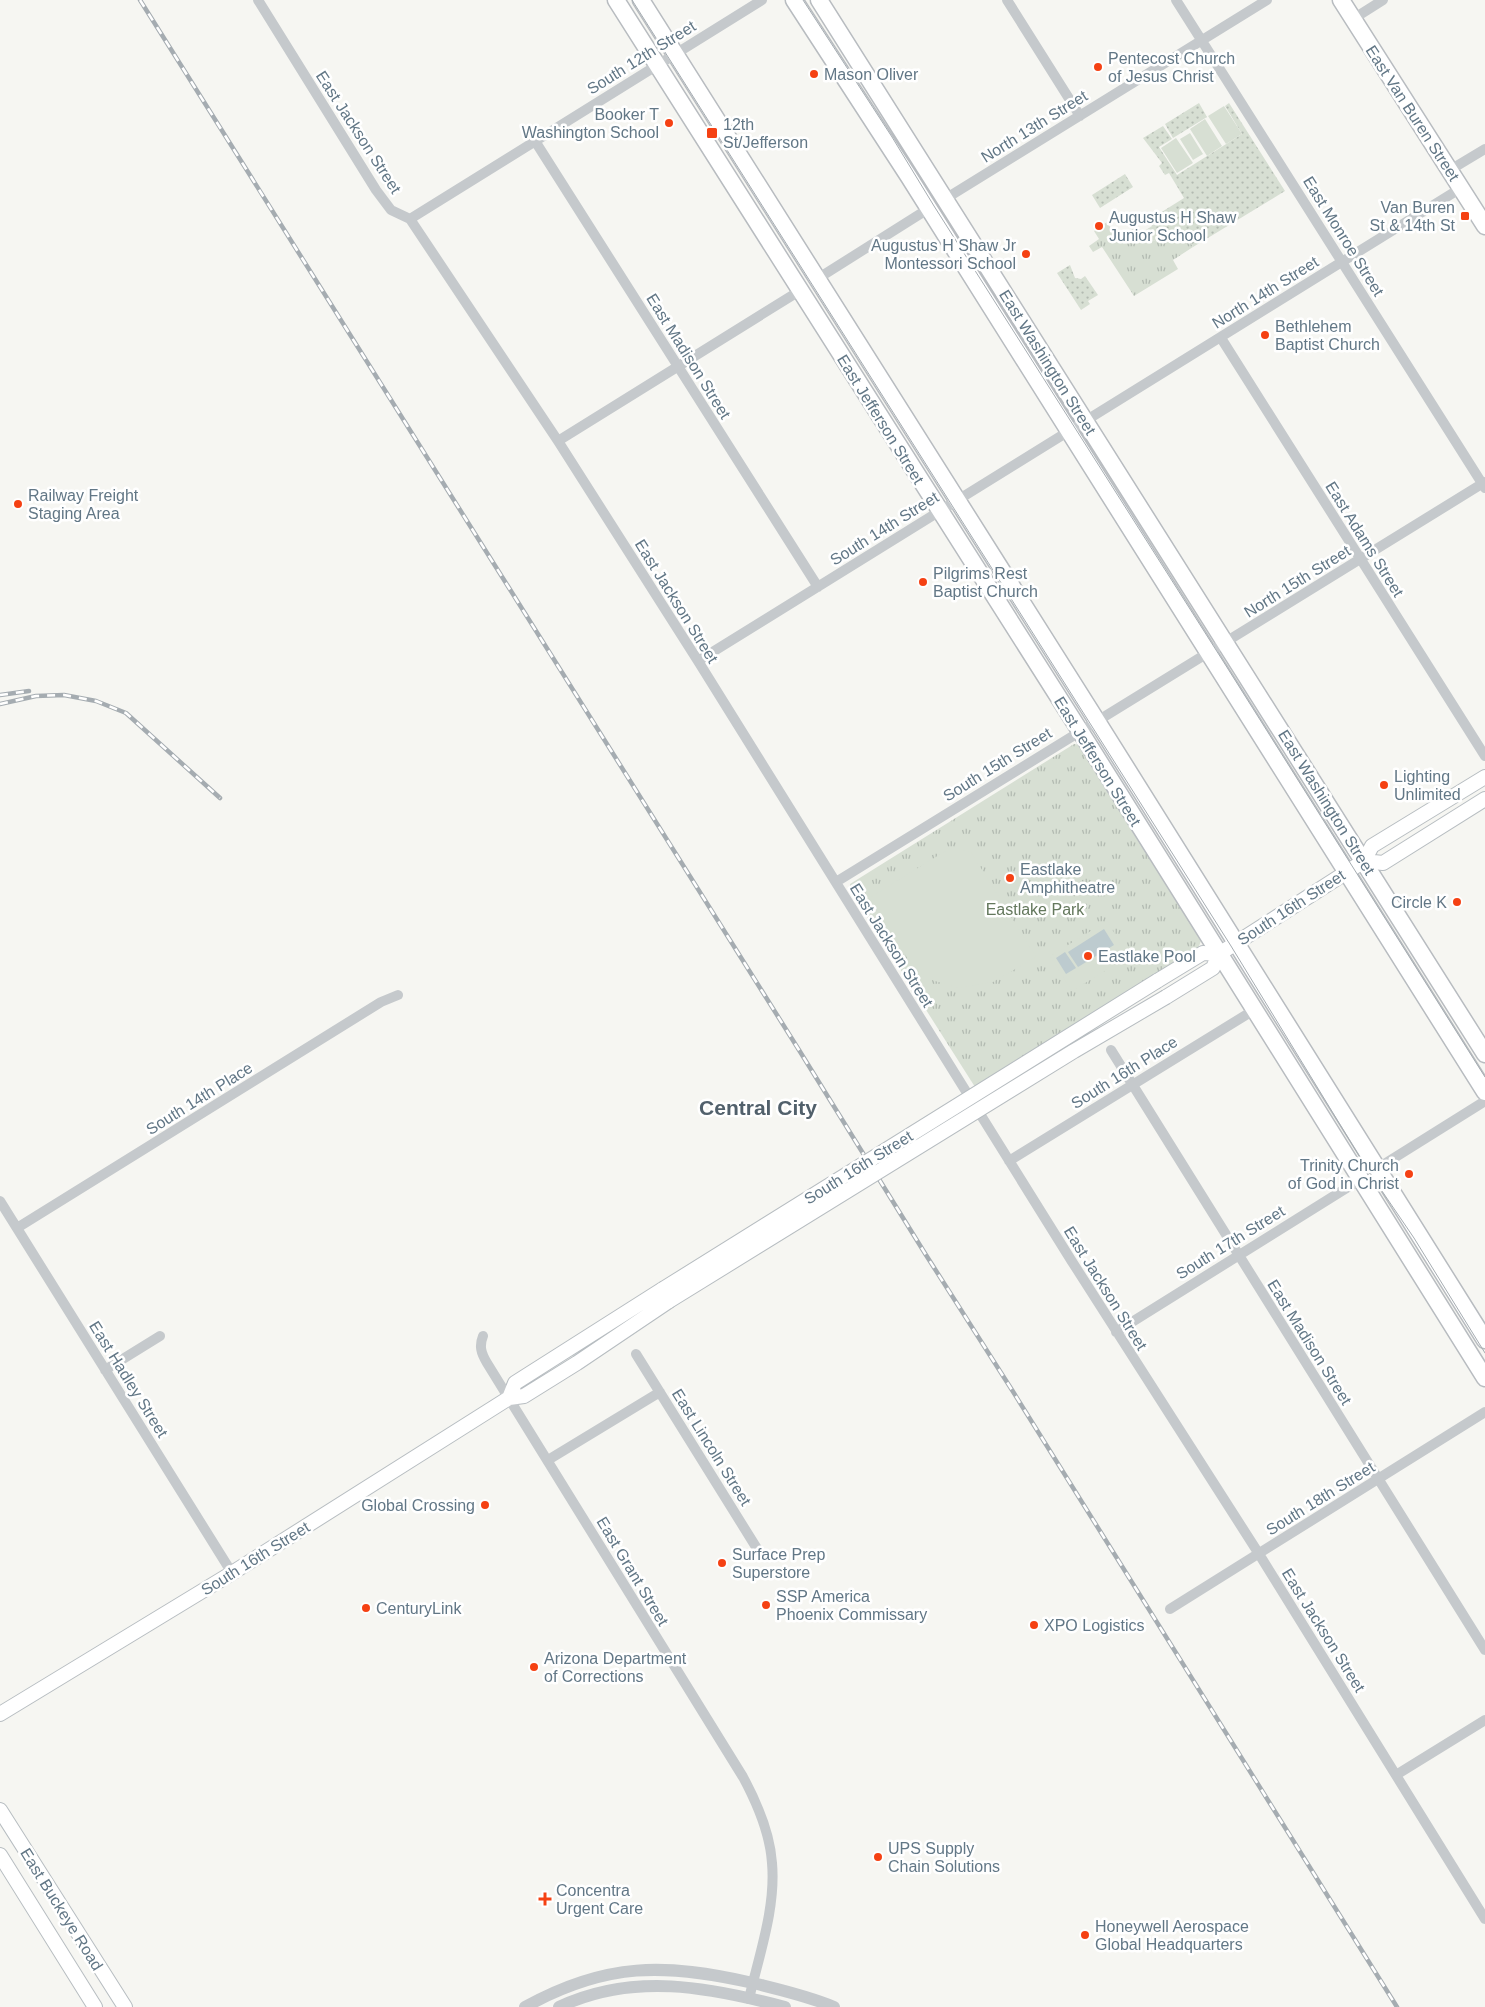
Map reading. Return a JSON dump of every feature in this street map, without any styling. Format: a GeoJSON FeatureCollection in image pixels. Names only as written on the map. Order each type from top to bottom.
{"type":"FeatureCollection","features":[{"type":"Feature","properties":{"kind":"main road","name":"East Jefferson Street"},"geometry":{"type":"LineString","coordinates":[[616,0],[1080,731],[1485,1378]]}},
{"type":"Feature","properties":{"kind":"main road","name":"East Jefferson Street"},"geometry":{"type":"LineString","coordinates":[[641,0],[1485,1340]]}},
{"type":"Feature","properties":{"kind":"main road","name":"East Washington Street"},"geometry":{"type":"LineString","coordinates":[[794,0],[909,177],[1485,1092]]}},
{"type":"Feature","properties":{"kind":"main road","name":"East Washington Street"},"geometry":{"type":"LineString","coordinates":[[819,0],[1485,1054]]}},
{"type":"Feature","properties":{"kind":"main road","name":"East Van Buren Street"},"geometry":{"type":"LineString","coordinates":[[1341,0],[1485,226]]}},
{"type":"Feature","properties":{"kind":"main road","name":"East Washington Street"},"geometry":{"type":"LineString","coordinates":[[865,71],[909,177]]}},
{"type":"Feature","properties":{"kind":"main road"},"geometry":{"type":"LineString","coordinates":[[840,316],[872,405]]}},
{"type":"Feature","properties":{"kind":"main road","name":"East Washington Street"},"geometry":{"type":"LineString","coordinates":[[1167,551],[1196,632]]}},
{"type":"Feature","properties":{"kind":"main road","name":"East Jefferson Street"},"geometry":{"type":"LineString","coordinates":[[1108,741],[1147,838]]}},
{"type":"Feature","properties":{"kind":"main road"},"geometry":{"type":"LineString","coordinates":[[1485,777],[1372,846],[1364,861],[1383,863],[1485,799]]}},
{"type":"Feature","properties":{"kind":"main road","name":"South 16th Street"},"geometry":{"type":"LineString","coordinates":[[0,1714],[232,1573],[508,1398],[515,1384],[1213,968],[1219,954],[1364,861]]}},
{"type":"Feature","properties":{"kind":"main road","name":"South 16th Street"},"geometry":{"type":"LineString","coordinates":[[666,1295],[1157,981],[1203,953],[1219,954]]}},
{"type":"Feature","properties":{"kind":"main road"},"geometry":{"type":"LineString","coordinates":[[1436,976],[1468,1064]]}},
{"type":"Feature","properties":{"kind":"main road","name":"East Jefferson Street"},"geometry":{"type":"LineString","coordinates":[[1399,1202],[1440,1305]]}},
{"type":"Feature","properties":{"kind":"main road","name":"East Buckeye Road"},"geometry":{"type":"LineString","coordinates":[[0,1810],[125,2007]]}},
{"type":"Feature","properties":{"kind":"main road","name":"East Buckeye Road"},"geometry":{"type":"LineString","coordinates":[[0,1854],[95,2007]]}},
{"type":"Feature","properties":{"kind":"main road"},"geometry":{"type":"LineString","coordinates":[[72,1970],[92,1957]]}},
{"type":"Feature","properties":{"kind":"street","name":"East Jackson Street"},"geometry":{"type":"LineString","coordinates":[[258,0],[376,190],[391,210],[410,219],[558,441],[698,661],[1116,1332],[1259,1554],[1485,1919]]}},
{"type":"Feature","properties":{"kind":"street","name":"South 12th Street"},"geometry":{"type":"LineString","coordinates":[[410,219],[762,0]]}},
{"type":"Feature","properties":{"kind":"street"},"geometry":{"type":"LineString","coordinates":[[1007,0],[1080,116]]}},
{"type":"Feature","properties":{"kind":"street","name":"East Monroe Street"},"geometry":{"type":"LineString","coordinates":[[1176,0],[1484,485]]}},
{"type":"Feature","properties":{"kind":"street","name":"North 13th Street"},"geometry":{"type":"LineString","coordinates":[[945,199],[1267,0]]}},
{"type":"Feature","properties":{"kind":"street"},"geometry":{"type":"LineString","coordinates":[[1353,19],[1383,0]]}},
{"type":"Feature","properties":{"kind":"street","name":"East Madison Street"},"geometry":{"type":"LineString","coordinates":[[535,141],[818,587]]}},
{"type":"Feature","properties":{"kind":"street"},"geometry":{"type":"LineString","coordinates":[[1450,170],[1485,149]]}},
{"type":"Feature","properties":{"kind":"street","name":"North 14th Street"},"geometry":{"type":"LineString","coordinates":[[1085,420],[1221,338],[1461,188]]}},
{"type":"Feature","properties":{"kind":"street"},"geometry":{"type":"LineString","coordinates":[[817,279],[928,209]]}},
{"type":"Feature","properties":{"kind":"street"},"geometry":{"type":"LineString","coordinates":[[558,441],[801,290]]}},
{"type":"Feature","properties":{"kind":"street","name":"East Adams Street"},"geometry":{"type":"LineString","coordinates":[[1221,338],[1485,756]]}},
{"type":"Feature","properties":{"kind":"street","name":"South 14th Street"},"geometry":{"type":"LineString","coordinates":[[698,661],[1085,420]]}},
{"type":"Feature","properties":{"kind":"street","name":"North 15th Street"},"geometry":{"type":"LineString","coordinates":[[1226,642],[1484,485]]}},
{"type":"Feature","properties":{"kind":"street","name":"South 15th Street"},"geometry":{"type":"LineString","coordinates":[[836,882],[1226,642]]}},
{"type":"Feature","properties":{"kind":"street","name":"South 14th Place"},"geometry":{"type":"LineString","coordinates":[[17,1228],[381,1002],[398,995]]}},
{"type":"Feature","properties":{"kind":"street","name":"South 16th Place"},"geometry":{"type":"LineString","coordinates":[[1009,1161],[1254,1010]]}},
{"type":"Feature","properties":{"kind":"street","name":"East Madison Street"},"geometry":{"type":"LineString","coordinates":[[1110,1050],[1485,1650]]}},
{"type":"Feature","properties":{"kind":"street"},"geometry":{"type":"LineString","coordinates":[[1378,1168],[1485,1101]]}},
{"type":"Feature","properties":{"kind":"street","name":"South 17th Street"},"geometry":{"type":"LineString","coordinates":[[1116,1332],[1361,1179]]}},
{"type":"Feature","properties":{"kind":"street","name":"East Hadley Street"},"geometry":{"type":"LineString","coordinates":[[0,1201],[232,1573]]}},
{"type":"Feature","properties":{"kind":"street"},"geometry":{"type":"LineString","coordinates":[[105,1370],[160,1336]]}},
{"type":"Feature","properties":{"kind":"street","name":"East Grant Street"},"geometry":{"type":"LineString","coordinates":[[484,1336],[480,1343],[482,1355],[743,1776],[760,1813],[769,1846],[773,1878],[771,1902],[749,1998]]}},
{"type":"Feature","properties":{"kind":"street","name":"East Lincoln Street"},"geometry":{"type":"LineString","coordinates":[[636,1354],[762,1556]]}},
{"type":"Feature","properties":{"kind":"street"},"geometry":{"type":"LineString","coordinates":[[548,1460],[660,1392]]}},
{"type":"Feature","properties":{"kind":"street","name":"South 18th Street"},"geometry":{"type":"LineString","coordinates":[[1170,1609],[1485,1412]]}},
{"type":"Feature","properties":{"kind":"street"},"geometry":{"type":"LineString","coordinates":[[1396,1775],[1485,1720]]}},
{"type":"Feature","properties":{"kind":"street"},"geometry":{"type":"LineString","coordinates":[[525,2007],[571,1984],[627,1971],[679,1970],[718,1975],[753,1983],[802,1995],[834,2007]]}},
{"type":"Feature","properties":{"kind":"street"},"geometry":{"type":"LineString","coordinates":[[559,2007],[612,1990],[657,1985],[688,1987],[749,1998],[785,2007]]}},
{"type":"Feature","properties":{"kind":"green space"},"geometry":{"type":"Polygon","coordinates":[[[1199,103],[1207,117],[1173,138],[1165,124],[1199,103]]]}},
{"type":"Feature","properties":{"kind":"green space"},"geometry":{"type":"Polygon","coordinates":[[[1229,103],[1285,191],[1193,247],[1182,229],[1153,241],[1146,230],[1152,226],[1149,220],[1184,198],[1169,173],[1165,175],[1159,166],[1162,163],[1143,138],[1163,126],[1172,139],[1159,147],[1177,175],[1242,134],[1225,106],[1229,103]]]}},
{"type":"Feature","properties":{"kind":"green space"},"geometry":{"type":"Polygon","coordinates":[[[1224,106],[1242,134],[1226,144],[1208,116],[1224,106]]]}},
{"type":"Feature","properties":{"kind":"green space"},"geometry":{"type":"Polygon","coordinates":[[[1205,119],[1222,146],[1207,156],[1190,129],[1205,119]]]}},
{"type":"Feature","properties":{"kind":"green space"},"geometry":{"type":"Polygon","coordinates":[[[1190,133],[1203,154],[1193,160],[1180,139],[1190,133]]]}},
{"type":"Feature","properties":{"kind":"green space"},"geometry":{"type":"Polygon","coordinates":[[[1176,138],[1193,163],[1177,173],[1161,148],[1176,138]]]}},
{"type":"Feature","properties":{"kind":"green space"},"geometry":{"type":"Polygon","coordinates":[[[1125,174],[1133,187],[1100,208],[1092,195],[1125,174]]]}},
{"type":"Feature","properties":{"kind":"green space"},"geometry":{"type":"Polygon","coordinates":[[[1107,222],[1115,235],[1118,233],[1121,236],[1137,226],[1141,231],[1146,230],[1153,241],[1182,229],[1193,247],[1173,260],[1178,269],[1134,296],[1102,247],[1093,252],[1089,246],[1099,239],[1094,231],[1107,222]]]}},
{"type":"Feature","properties":{"kind":"green space"},"geometry":{"type":"Polygon","coordinates":[[[1070,265],[1075,278],[1081,279],[1085,276],[1098,295],[1088,301],[1090,304],[1081,310],[1057,273],[1070,265]]]}},
{"type":"Feature","properties":{"kind":"green space","name":"Eastlake Park"},"geometry":{"type":"Polygon","coordinates":[[[1074,744],[1081,745],[1202,938],[1198,949],[975,1087],[850,890],[850,884],[1074,744]]]}},
{"type":"Feature","properties":{"kind":"green space"},"geometry":{"type":"Polygon","coordinates":[[[952,847],[971,852],[1036,957],[993,982],[958,988],[926,978],[913,967],[869,898],[952,847]]]}},
{"type":"Feature","properties":{"kind":"green space"},"geometry":{"type":"Polygon","coordinates":[[[1064,880],[1074,897],[1046,914],[1036,898],[1064,880]]]}},
{"type":"Feature","properties":{"kind":"green space","name":"Eastlake Pool"},"geometry":{"type":"Polygon","coordinates":[[[1107,921],[1121,944],[1111,949],[1110,953],[1112,956],[1116,953],[1119,956],[1123,953],[1126,958],[1072,991],[1050,956],[1107,921]]]}},
{"type":"Feature","properties":{"kind":"shaded area"},"geometry":{"type":"Polygon","coordinates":[[[1104,929],[1114,945],[1078,967],[1068,952],[1104,929]]]}},
{"type":"Feature","properties":{"kind":"shaded area"},"geometry":{"type":"Polygon","coordinates":[[[1065,952],[1076,968],[1066,974],[1056,958],[1065,952]]]}},
{"type":"Feature","properties":{"kind":"tram line"},"geometry":{"type":"LineString","coordinates":[[632,0],[1231,946],[1369,1172],[1414,1238],[1485,1353]]}},
{"type":"Feature","properties":{"kind":"tram line"},"geometry":{"type":"LineString","coordinates":[[803,0],[892,137],[1485,1077]]}},
{"type":"Feature","properties":{"kind":"railway"},"geometry":{"type":"LineString","coordinates":[[140,0],[1397,2007]]}},
{"type":"Feature","properties":{"kind":"railway"},"geometry":{"type":"LineString","coordinates":[[0,695],[29,691]]}},
{"type":"Feature","properties":{"kind":"railway"},"geometry":{"type":"LineString","coordinates":[[0,704],[36,696],[64,695],[96,701],[126,713],[220,798]]}},
{"type":"Feature","properties":{"kind":"place","name":"Pentecost Church of Jesus Christ"},"geometry":{"type":"Point","coordinates":[1098,67]}},
{"type":"Feature","properties":{"kind":"place","name":"Mason Oliver"},"geometry":{"type":"Point","coordinates":[814,74]}},
{"type":"Feature","properties":{"kind":"place","name":"Booker T Washington School"},"geometry":{"type":"Point","coordinates":[669,123]}},
{"type":"Feature","properties":{"kind":"place","name":"12th St/Jefferson"},"geometry":{"type":"Point","coordinates":[712,133]}},
{"type":"Feature","properties":{"kind":"place","name":"Van Buren St & 14th St"},"geometry":{"type":"Point","coordinates":[1465,216]}},
{"type":"Feature","properties":{"kind":"place","name":"Augustus H Shaw Junior School"},"geometry":{"type":"Point","coordinates":[1099,226]}},
{"type":"Feature","properties":{"kind":"place","name":"Augustus H Shaw Jr Montessori School"},"geometry":{"type":"Point","coordinates":[1026,254]}},
{"type":"Feature","properties":{"kind":"place","name":"Bethlehem Baptist Church"},"geometry":{"type":"Point","coordinates":[1265,335]}},
{"type":"Feature","properties":{"kind":"place","name":"Railway Freight Staging Area"},"geometry":{"type":"Point","coordinates":[18,504]}},
{"type":"Feature","properties":{"kind":"place","name":"Pilgrims Rest Baptist Church"},"geometry":{"type":"Point","coordinates":[923,582]}},
{"type":"Feature","properties":{"kind":"place","name":"Lighting Unlimited"},"geometry":{"type":"Point","coordinates":[1384,785]}},
{"type":"Feature","properties":{"kind":"place","name":"Eastlake Amphitheatre"},"geometry":{"type":"Point","coordinates":[1010,878]}},
{"type":"Feature","properties":{"kind":"place","name":"Circle K"},"geometry":{"type":"Point","coordinates":[1457,902]}},
{"type":"Feature","properties":{"kind":"place","name":"Eastlake Pool"},"geometry":{"type":"Point","coordinates":[1088,956]}},
{"type":"Feature","properties":{"kind":"place","name":"Trinity Church of God in Christ"},"geometry":{"type":"Point","coordinates":[1409,1174]}},
{"type":"Feature","properties":{"kind":"place","name":"Global Crossing"},"geometry":{"type":"Point","coordinates":[485,1505]}},
{"type":"Feature","properties":{"kind":"place","name":"Surface Prep Superstore"},"geometry":{"type":"Point","coordinates":[722,1563]}},
{"type":"Feature","properties":{"kind":"place","name":"SSP America Phoenix Commissary"},"geometry":{"type":"Point","coordinates":[766,1605]}},
{"type":"Feature","properties":{"kind":"place","name":"CenturyLink"},"geometry":{"type":"Point","coordinates":[366,1608]}},
{"type":"Feature","properties":{"kind":"place","name":"XPO Logistics"},"geometry":{"type":"Point","coordinates":[1034,1625]}},
{"type":"Feature","properties":{"kind":"place","name":"Arizona Department of Corrections"},"geometry":{"type":"Point","coordinates":[534,1667]}},
{"type":"Feature","properties":{"kind":"place","name":"UPS Supply Chain Solutions"},"geometry":{"type":"Point","coordinates":[878,1857]}},
{"type":"Feature","properties":{"kind":"place","name":"Concentra Urgent Care"},"geometry":{"type":"Point","coordinates":[545,1899]}},
{"type":"Feature","properties":{"kind":"place","name":"Honeywell Aerospace Global Headquarters"},"geometry":{"type":"Point","coordinates":[1085,1935]}},
{"type":"Feature","properties":{"kind":"district","name":"Central City"},"geometry":{"type":"Point","coordinates":[758,1108]}}]}
